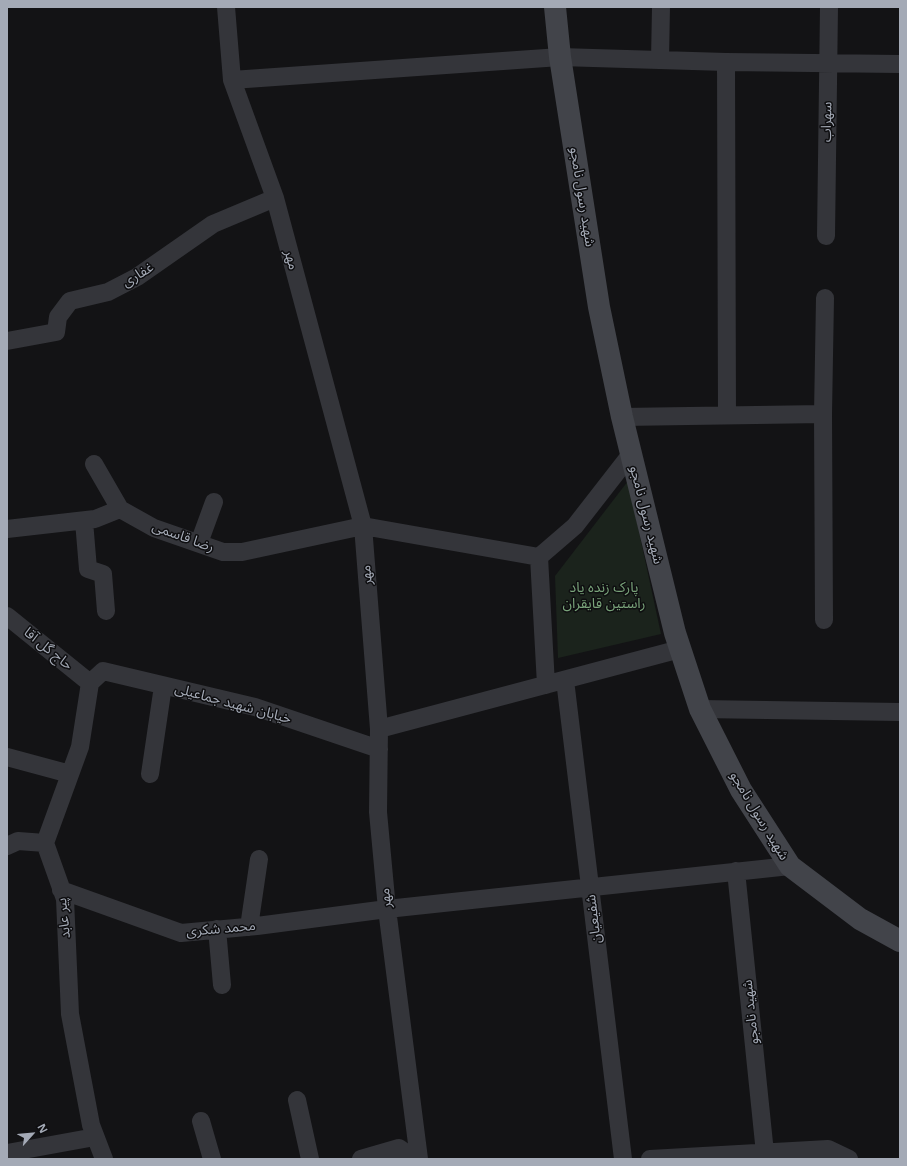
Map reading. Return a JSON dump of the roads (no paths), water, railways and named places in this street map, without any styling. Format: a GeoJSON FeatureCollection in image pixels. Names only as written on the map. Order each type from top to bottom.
{"type":"FeatureCollection","features":[{"type":"Feature","properties":{"kind":"street","name":"مهر"},"geometry":{"type":"LineString","coordinates":[[226,7],[232,80],[275,198],[363,526],[379,729],[378,812],[387,909],[419,1159]]}},
{"type":"Feature","properties":{"kind":"street","name":"شهید رسول نامجو"},"geometry":{"type":"LineString","coordinates":[[555,7],[560,57],[599,307],[631,454],[680,649],[700,709],[741,790],[790,866],[860,919],[900,941]]}},
{"type":"Feature","properties":{"kind":"street"},"geometry":{"type":"LineString","coordinates":[[660,60],[661,7]]}},
{"type":"Feature","properties":{"kind":"street","name":"سهراب"},"geometry":{"type":"LineString","coordinates":[[826,236],[828,7]]}},
{"type":"Feature","properties":{"kind":"street"},"geometry":{"type":"LineString","coordinates":[[232,80],[560,57],[726,62],[900,64]]}},
{"type":"Feature","properties":{"kind":"street"},"geometry":{"type":"LineString","coordinates":[[726,62],[727,415]]}},
{"type":"Feature","properties":{"kind":"street","name":"غفاری"},"geometry":{"type":"LineString","coordinates":[[7,341],[56,332],[58,317],[70,301],[108,292],[137,277],[214,224],[275,198]]}},
{"type":"Feature","properties":{"kind":"street"},"geometry":{"type":"LineString","coordinates":[[824,620],[823,414],[825,298]]}},
{"type":"Feature","properties":{"kind":"street"},"geometry":{"type":"LineString","coordinates":[[622,416],[823,414]]}},
{"type":"Feature","properties":{"kind":"street"},"geometry":{"type":"LineString","coordinates":[[539,557],[574,526],[631,454]]}},
{"type":"Feature","properties":{"kind":"street"},"geometry":{"type":"LineString","coordinates":[[7,530],[95,519],[120,510],[94,464]]}},
{"type":"Feature","properties":{"kind":"street"},"geometry":{"type":"LineString","coordinates":[[199,543],[214,502]]}},
{"type":"Feature","properties":{"kind":"street","name":"رضا قاسمی"},"geometry":{"type":"LineString","coordinates":[[120,510],[154,528],[224,552],[242,552],[363,526]]}},
{"type":"Feature","properties":{"kind":"street"},"geometry":{"type":"LineString","coordinates":[[84,520],[88,569],[103,574],[106,611]]}},
{"type":"Feature","properties":{"kind":"street"},"geometry":{"type":"LineString","coordinates":[[363,526],[539,557]]}},
{"type":"Feature","properties":{"kind":"street"},"geometry":{"type":"LineString","coordinates":[[539,557],[546,685]]}},
{"type":"Feature","properties":{"kind":"street","name":"حاج گل آقا"},"geometry":{"type":"LineString","coordinates":[[7,616],[90,683]]}},
{"type":"Feature","properties":{"kind":"street"},"geometry":{"type":"LineString","coordinates":[[379,729],[680,649]]}},
{"type":"Feature","properties":{"kind":"street","name":"خیابان شهید جماعیلی"},"geometry":{"type":"LineString","coordinates":[[90,683],[103,671],[255,707],[379,749]]}},
{"type":"Feature","properties":{"kind":"street","name":"شفیعیان"},"geometry":{"type":"LineString","coordinates":[[565,680],[623,1159]]}},
{"type":"Feature","properties":{"kind":"street"},"geometry":{"type":"LineString","coordinates":[[7,846],[18,841],[44,843],[80,747],[90,683]]}},
{"type":"Feature","properties":{"kind":"street"},"geometry":{"type":"LineString","coordinates":[[150,774],[163,686]]}},
{"type":"Feature","properties":{"kind":"street"},"geometry":{"type":"LineString","coordinates":[[700,709],[900,712]]}},
{"type":"Feature","properties":{"kind":"street"},"geometry":{"type":"LineString","coordinates":[[7,757],[70,774]]}},
{"type":"Feature","properties":{"kind":"street","name":"پیر عابد"},"geometry":{"type":"LineString","coordinates":[[44,843],[65,899],[70,1014],[91,1125],[104,1159]]}},
{"type":"Feature","properties":{"kind":"street"},"geometry":{"type":"LineString","coordinates":[[249,927],[259,859]]}},
{"type":"Feature","properties":{"kind":"street","name":"محمد شکری"},"geometry":{"type":"LineString","coordinates":[[61,890],[181,933],[249,927],[387,909],[590,886],[790,866]]}},
{"type":"Feature","properties":{"kind":"street","name":"شهید نامجو"},"geometry":{"type":"LineString","coordinates":[[736,871],[765,1153]]}},
{"type":"Feature","properties":{"kind":"street"},"geometry":{"type":"LineString","coordinates":[[217,929],[222,985]]}},
{"type":"Feature","properties":{"kind":"street"},"geometry":{"type":"LineString","coordinates":[[297,1100],[310,1159]]}},
{"type":"Feature","properties":{"kind":"street"},"geometry":{"type":"LineString","coordinates":[[201,1121],[212,1159]]}},
{"type":"Feature","properties":{"kind":"street"},"geometry":{"type":"LineString","coordinates":[[7,1153],[96,1136]]}},
{"type":"Feature","properties":{"kind":"street"},"geometry":{"type":"LineString","coordinates":[[361,1159],[399,1148],[414,1159]]}},
{"type":"Feature","properties":{"kind":"street"},"geometry":{"type":"LineString","coordinates":[[650,1159],[828,1149],[848,1159]]}},
{"type":"Feature","properties":{"kind":"park label","name":"پارک زنده یاد راستین قایقران"},"geometry":{"type":"Point","coordinates":[604,596]}}]}
